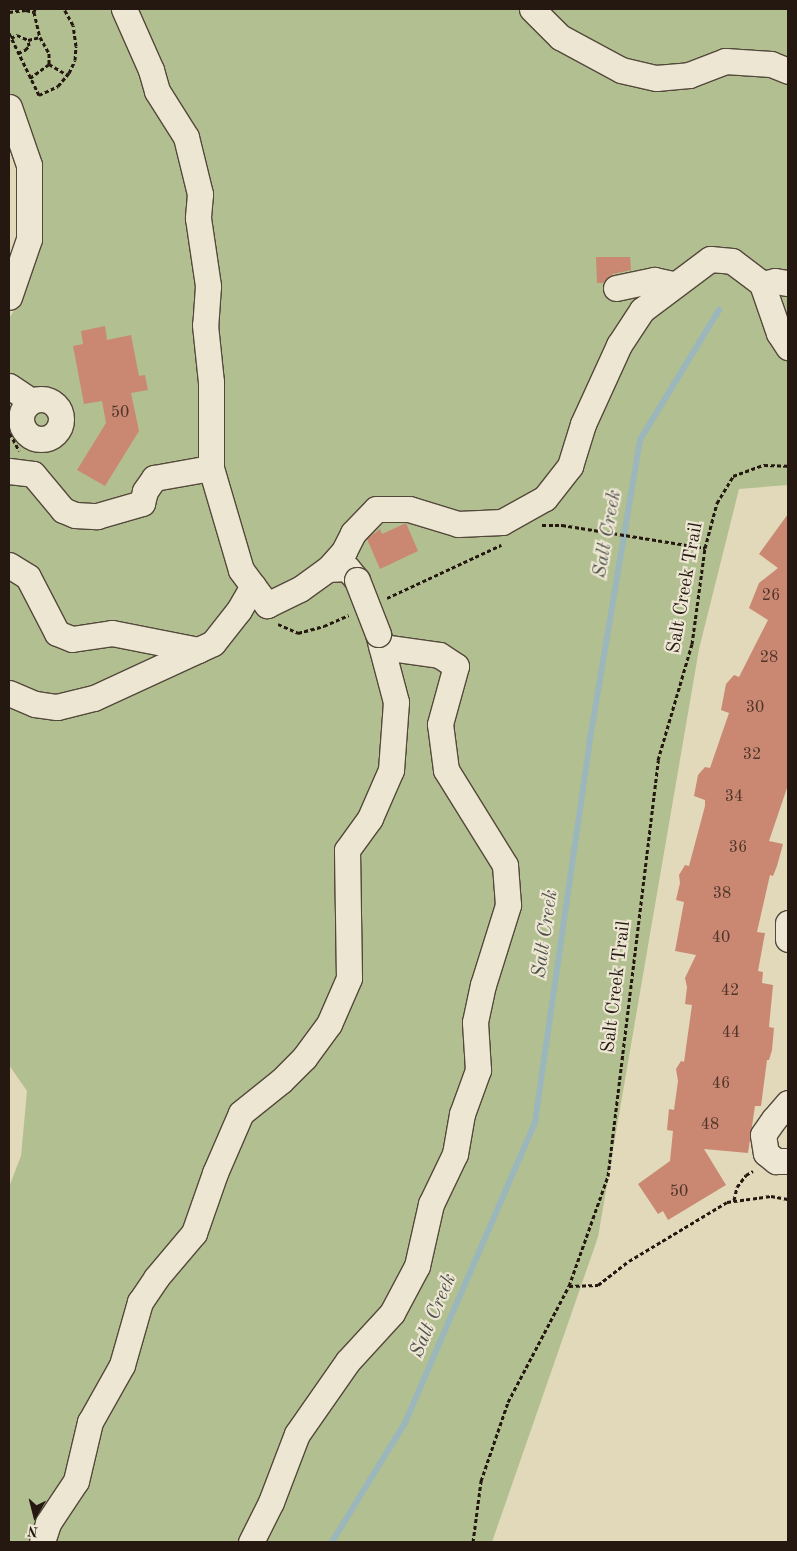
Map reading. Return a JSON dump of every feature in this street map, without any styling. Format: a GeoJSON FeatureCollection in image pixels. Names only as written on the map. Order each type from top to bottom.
{"type":"FeatureCollection","features":[{"type":"Feature","properties":{"kind":"street"},"geometry":{"type":"LineString","coordinates":[[124,9],[151,70],[157,91],[186,137],[200,194],[198,218],[208,286],[205,325],[211,382],[211,468],[241,570],[260,596]]}},
{"type":"Feature","properties":{"kind":"street"},"geometry":{"type":"LineString","coordinates":[[532,9],[560,37],[621,70],[656,78],[688,74],[725,61],[771,64],[788,71]]}},
{"type":"Feature","properties":{"kind":"street"},"geometry":{"type":"LineString","coordinates":[[9,107],[29,164],[29,239],[9,297]]}},
{"type":"Feature","properties":{"kind":"street"},"geometry":{"type":"LineString","coordinates":[[9,693],[35,704],[58,707],[94,698],[214,643],[239,610],[260,596],[300,589],[328,569],[344,551],[353,533],[376,509],[409,509],[458,524],[502,522],[545,498],[570,466],[583,424],[619,345],[642,310],[673,284],[710,259],[732,261],[762,284],[779,333],[788,347]]}},
{"type":"Feature","properties":{"kind":"street"},"geometry":{"type":"LineString","coordinates":[[616,288],[654,280],[673,284]]}},
{"type":"Feature","properties":{"kind":"street"},"geometry":{"type":"LineString","coordinates":[[762,284],[775,281],[788,283]]}},
{"type":"Feature","properties":{"kind":"street"},"geometry":{"type":"LineString","coordinates":[[9,386],[31,401]]}},
{"type":"Feature","properties":{"kind":"street"},"geometry":{"type":"LineString","coordinates":[[38,399],[54,402],[62,416],[58,431],[44,440],[16,432],[21,414],[31,401],[38,399]]}},
{"type":"Feature","properties":{"kind":"street"},"geometry":{"type":"LineString","coordinates":[[9,471],[33,474],[63,510],[75,515],[97,516],[142,504],[145,492],[154,478],[211,468]]}},
{"type":"Feature","properties":{"kind":"street"},"geometry":{"type":"LineString","coordinates":[[9,565],[28,577],[57,633],[72,638],[112,633],[198,650]]}},
{"type":"Feature","properties":{"kind":"street"},"geometry":{"type":"LineString","coordinates":[[42,1542],[48,1523],[76,1481],[90,1422],[122,1365],[140,1302],[156,1278],[194,1233],[215,1173],[241,1112],[281,1081],[304,1058],[329,1024],[349,978],[347,850],[370,818],[391,770],[396,702],[380,641],[357,580],[348,568],[328,569]]}},
{"type":"Feature","properties":{"kind":"street"},"geometry":{"type":"LineString","coordinates":[[251,1542],[271,1502],[297,1434],[348,1361],[392,1313],[416,1266],[432,1204],[456,1154],[462,1114],[478,1070],[475,1022],[483,985],[508,905],[505,865],[446,770],[440,724],[456,666],[439,655],[380,641]]}},
{"type":"Feature","properties":{"kind":"street"},"geometry":{"type":"LineString","coordinates":[[788,923],[788,939]]}},
{"type":"Feature","properties":{"kind":"street"},"geometry":{"type":"LineString","coordinates":[[780,1160],[766,1153],[764,1135],[774,1119],[788,1103]]}},
{"type":"Feature","properties":{"kind":"path"},"geometry":{"type":"LineString","coordinates":[[9,33],[39,95],[58,86],[67,75],[75,60],[76,46],[73,25],[64,9]]}},
{"type":"Feature","properties":{"kind":"path"},"geometry":{"type":"LineString","coordinates":[[9,12],[34,10],[40,37],[49,53],[49,64]]}},
{"type":"Feature","properties":{"kind":"path"},"geometry":{"type":"LineString","coordinates":[[11,38],[17,35],[28,40],[40,37]]}},
{"type":"Feature","properties":{"kind":"path"},"geometry":{"type":"LineString","coordinates":[[18,53],[29,46],[28,40]]}},
{"type":"Feature","properties":{"kind":"path"},"geometry":{"type":"LineString","coordinates":[[9,49],[14,46]]}},
{"type":"Feature","properties":{"kind":"path"},"geometry":{"type":"LineString","coordinates":[[49,64],[67,75]]}},
{"type":"Feature","properties":{"kind":"path"},"geometry":{"type":"LineString","coordinates":[[30,78],[49,64]]}},
{"type":"Feature","properties":{"kind":"path","name":"Salt Creek Trail"},"geometry":{"type":"LineString","coordinates":[[473,1542],[481,1481],[508,1402],[569,1286],[608,1176],[658,760],[692,644],[706,548],[717,503],[733,476],[764,464],[788,466]]}},
{"type":"Feature","properties":{"kind":"path"},"geometry":{"type":"LineString","coordinates":[[541,525],[562,525],[706,548]]}},
{"type":"Feature","properties":{"kind":"path"},"geometry":{"type":"LineString","coordinates":[[386,599],[506,542]]}},
{"type":"Feature","properties":{"kind":"path"},"geometry":{"type":"LineString","coordinates":[[260,596],[272,621],[298,633],[324,626],[351,614]]}},
{"type":"Feature","properties":{"kind":"path"},"geometry":{"type":"LineString","coordinates":[[734,1200],[737,1187],[746,1175],[780,1160]]}},
{"type":"Feature","properties":{"kind":"path"},"geometry":{"type":"LineString","coordinates":[[569,1286],[598,1284],[629,1261],[726,1202],[771,1196],[788,1199]]}},
{"type":"Feature","properties":{"kind":"green space"},"geometry":{"type":"Polygon","coordinates":[[[9,9],[788,9],[788,485],[739,489],[699,649],[598,1237],[492,1542],[9,1542],[9,1187],[21,1156],[27,1091],[9,1065],[9,318],[23,297],[41,223],[9,118],[9,9]]]}},
{"type":"Feature","properties":{"kind":"building"},"geometry":{"type":"Polygon","coordinates":[[[596,257],[630,257],[631,270],[613,274],[603,283],[597,283],[596,257]]]}},
{"type":"Feature","properties":{"kind":"building"},"geometry":{"type":"Polygon","coordinates":[[[105,326],[107,340],[131,335],[139,376],[145,375],[148,390],[131,393],[139,431],[105,486],[77,470],[106,423],[102,401],[84,404],[73,346],[83,344],[81,331],[105,326]]]}},
{"type":"Feature","properties":{"kind":"building"},"geometry":{"type":"Polygon","coordinates":[[[788,514],[788,785],[769,841],[783,844],[773,876],[770,875],[757,932],[765,933],[758,971],[763,972],[762,983],[773,985],[769,1027],[774,1028],[772,1050],[769,1060],[767,1060],[761,1106],[755,1106],[748,1153],[704,1149],[726,1185],[668,1220],[663,1211],[658,1214],[638,1184],[670,1161],[673,1131],[667,1130],[669,1109],[674,1110],[678,1081],[676,1069],[681,1061],[684,1062],[692,1005],[685,1004],[687,987],[685,978],[696,955],[675,951],[684,902],[676,900],[680,883],[679,875],[685,865],[689,866],[705,806],[705,800],[694,796],[698,775],[705,767],[710,768],[729,713],[721,710],[726,684],[734,675],[739,677],[768,620],[749,608],[759,583],[778,568],[759,554],[788,514]]]}},
{"type":"Feature","properties":{"kind":"building"},"geometry":{"type":"Polygon","coordinates":[[[406,523],[418,551],[380,569],[367,539],[380,529],[382,534],[406,523]]]}},
{"type":"Feature","properties":{"kind":"waterway","name":"Salt Creek"},"geometry":{"type":"LineString","coordinates":[[332,1542],[405,1423],[535,1122],[589,745],[640,440],[719,310]]}}]}
